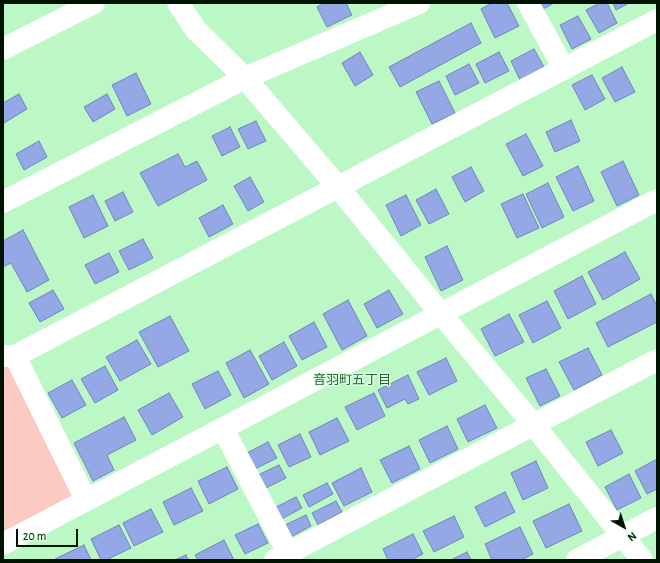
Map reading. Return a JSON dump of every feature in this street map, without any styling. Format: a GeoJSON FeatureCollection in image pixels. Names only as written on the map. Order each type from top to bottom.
{"type":"FeatureCollection","features":[{"type":"Feature","properties":{"kind":"street"},"geometry":{"type":"LineString","coordinates":[[3,50],[94,3]]}},
{"type":"Feature","properties":{"kind":"street"},"geometry":{"type":"LineString","coordinates":[[178,3],[196,30],[245,78],[338,187],[533,424],[642,560]]}},
{"type":"Feature","properties":{"kind":"street"},"geometry":{"type":"LineString","coordinates":[[3,202],[245,78],[419,3]]}},
{"type":"Feature","properties":{"kind":"street"},"geometry":{"type":"LineString","coordinates":[[528,3],[564,69]]}},
{"type":"Feature","properties":{"kind":"street"},"geometry":{"type":"LineString","coordinates":[[86,500],[9,356],[338,187],[657,20]]}},
{"type":"Feature","properties":{"kind":"street"},"geometry":{"type":"LineString","coordinates":[[8,548],[86,500],[657,200]]}},
{"type":"Feature","properties":{"kind":"street"},"geometry":{"type":"LineString","coordinates":[[222,428],[285,558],[533,424],[657,360]]}},
{"type":"Feature","properties":{"kind":"street"},"geometry":{"type":"LineString","coordinates":[[577,560],[657,518]]}},
{"type":"Feature","properties":{"kind":"shaded area"},"geometry":{"type":"Polygon","coordinates":[[[3,362],[8,362],[74,498],[3,535],[3,362]]]}},
{"type":"Feature","properties":{"kind":"building"},"geometry":{"type":"Polygon","coordinates":[[[325,3],[346,3],[352,15],[327,27],[317,7],[325,3]]]}},
{"type":"Feature","properties":{"kind":"building"},"geometry":{"type":"Polygon","coordinates":[[[492,3],[507,3],[519,26],[495,38],[481,9],[492,3]]]}},
{"type":"Feature","properties":{"kind":"building"},"geometry":{"type":"Polygon","coordinates":[[[540,3],[554,3],[543,9],[540,3]]]}},
{"type":"Feature","properties":{"kind":"building"},"geometry":{"type":"Polygon","coordinates":[[[600,3],[607,3],[617,23],[599,33],[586,10],[600,3]]]}},
{"type":"Feature","properties":{"kind":"building"},"geometry":{"type":"Polygon","coordinates":[[[613,3],[629,3],[616,10],[613,3]]]}},
{"type":"Feature","properties":{"kind":"building"},"geometry":{"type":"Polygon","coordinates":[[[578,16],[591,39],[572,49],[560,25],[578,16]]]}},
{"type":"Feature","properties":{"kind":"building"},"geometry":{"type":"Polygon","coordinates":[[[471,23],[481,43],[400,87],[389,67],[471,23]]]}},
{"type":"Feature","properties":{"kind":"building"},"geometry":{"type":"Polygon","coordinates":[[[534,49],[544,67],[520,80],[511,61],[534,49]]]}},
{"type":"Feature","properties":{"kind":"building"},"geometry":{"type":"Polygon","coordinates":[[[360,52],[373,75],[355,86],[342,63],[360,52]]]}},
{"type":"Feature","properties":{"kind":"building"},"geometry":{"type":"Polygon","coordinates":[[[499,52],[509,71],[485,83],[476,64],[499,52]]]}},
{"type":"Feature","properties":{"kind":"building"},"geometry":{"type":"Polygon","coordinates":[[[469,64],[479,83],[455,95],[446,76],[469,64]]]}},
{"type":"Feature","properties":{"kind":"building"},"geometry":{"type":"Polygon","coordinates":[[[622,67],[635,92],[615,102],[602,78],[622,67]]]}},
{"type":"Feature","properties":{"kind":"building"},"geometry":{"type":"Polygon","coordinates":[[[136,73],[151,104],[127,116],[112,85],[136,73]]]}},
{"type":"Feature","properties":{"kind":"building"},"geometry":{"type":"Polygon","coordinates":[[[592,75],[605,99],[585,110],[572,85],[592,75]]]}},
{"type":"Feature","properties":{"kind":"building"},"geometry":{"type":"Polygon","coordinates":[[[439,81],[455,113],[432,124],[416,92],[439,81]]]}},
{"type":"Feature","properties":{"kind":"building"},"geometry":{"type":"Polygon","coordinates":[[[19,94],[27,109],[4,123],[3,103],[19,94]]]}},
{"type":"Feature","properties":{"kind":"building"},"geometry":{"type":"Polygon","coordinates":[[[107,94],[115,109],[93,122],[84,107],[107,94]]]}},
{"type":"Feature","properties":{"kind":"building"},"geometry":{"type":"Polygon","coordinates":[[[571,120],[580,141],[555,152],[546,132],[571,120]]]}},
{"type":"Feature","properties":{"kind":"building"},"geometry":{"type":"Polygon","coordinates":[[[256,121],[266,141],[248,149],[238,129],[256,121]]]}},
{"type":"Feature","properties":{"kind":"building"},"geometry":{"type":"Polygon","coordinates":[[[230,127],[240,147],[222,156],[212,136],[230,127]]]}},
{"type":"Feature","properties":{"kind":"building"},"geometry":{"type":"Polygon","coordinates":[[[526,134],[543,166],[523,176],[506,144],[526,134]]]}},
{"type":"Feature","properties":{"kind":"building"},"geometry":{"type":"Polygon","coordinates":[[[39,141],[47,157],[24,170],[16,154],[39,141]]]}},
{"type":"Feature","properties":{"kind":"building"},"geometry":{"type":"Polygon","coordinates":[[[178,154],[185,167],[197,161],[207,180],[158,206],[140,173],[178,154]]]}},
{"type":"Feature","properties":{"kind":"building"},"geometry":{"type":"Polygon","coordinates":[[[623,161],[639,195],[617,206],[601,172],[623,161]]]}},
{"type":"Feature","properties":{"kind":"building"},"geometry":{"type":"Polygon","coordinates":[[[578,166],[594,201],[573,211],[556,177],[578,166]]]}},
{"type":"Feature","properties":{"kind":"building"},"geometry":{"type":"Polygon","coordinates":[[[471,167],[484,191],[465,202],[452,177],[471,167]]]}},
{"type":"Feature","properties":{"kind":"building"},"geometry":{"type":"Polygon","coordinates":[[[250,177],[264,202],[248,211],[234,186],[250,177]]]}},
{"type":"Feature","properties":{"kind":"building"},"geometry":{"type":"Polygon","coordinates":[[[548,183],[564,217],[542,228],[526,194],[548,183]]]}},
{"type":"Feature","properties":{"kind":"building"},"geometry":{"type":"Polygon","coordinates":[[[436,189],[449,214],[429,224],[416,200],[436,189]]]}},
{"type":"Feature","properties":{"kind":"building"},"geometry":{"type":"Polygon","coordinates":[[[123,192],[133,212],[115,221],[105,201],[123,192]]]}},
{"type":"Feature","properties":{"kind":"building"},"geometry":{"type":"Polygon","coordinates":[[[523,194],[539,228],[517,238],[501,204],[523,194]]]}},
{"type":"Feature","properties":{"kind":"building"},"geometry":{"type":"Polygon","coordinates":[[[93,195],[108,226],[84,238],[69,207],[93,195]]]}},
{"type":"Feature","properties":{"kind":"building"},"geometry":{"type":"Polygon","coordinates":[[[406,195],[421,225],[401,236],[386,205],[406,195]]]}},
{"type":"Feature","properties":{"kind":"building"},"geometry":{"type":"Polygon","coordinates":[[[223,205],[233,224],[209,237],[199,218],[223,205]]]}},
{"type":"Feature","properties":{"kind":"building"},"geometry":{"type":"Polygon","coordinates":[[[23,230],[49,280],[27,292],[11,263],[3,267],[3,241],[23,230]]]}},
{"type":"Feature","properties":{"kind":"building"},"geometry":{"type":"Polygon","coordinates":[[[143,239],[153,258],[129,270],[119,251],[143,239]]]}},
{"type":"Feature","properties":{"kind":"building"},"geometry":{"type":"Polygon","coordinates":[[[447,246],[463,280],[441,291],[425,257],[447,246]]]}},
{"type":"Feature","properties":{"kind":"building"},"geometry":{"type":"Polygon","coordinates":[[[625,252],[640,279],[603,300],[588,272],[625,252]]]}},
{"type":"Feature","properties":{"kind":"building"},"geometry":{"type":"Polygon","coordinates":[[[109,253],[119,272],[95,284],[85,265],[109,253]]]}},
{"type":"Feature","properties":{"kind":"building"},"geometry":{"type":"Polygon","coordinates":[[[582,276],[596,304],[568,319],[554,291],[582,276]]]}},
{"type":"Feature","properties":{"kind":"building"},"geometry":{"type":"Polygon","coordinates":[[[53,290],[64,309],[40,322],[29,303],[53,290]]]}},
{"type":"Feature","properties":{"kind":"building"},"geometry":{"type":"Polygon","coordinates":[[[389,290],[403,314],[377,328],[364,304],[389,290]]]}},
{"type":"Feature","properties":{"kind":"building"},"geometry":{"type":"Polygon","coordinates":[[[651,294],[657,306],[657,322],[608,347],[596,323],[651,294]]]}},
{"type":"Feature","properties":{"kind":"building"},"geometry":{"type":"Polygon","coordinates":[[[348,300],[367,336],[342,350],[323,314],[348,300]]]}},
{"type":"Feature","properties":{"kind":"building"},"geometry":{"type":"Polygon","coordinates":[[[547,301],[561,328],[533,343],[519,315],[547,301]]]}},
{"type":"Feature","properties":{"kind":"building"},"geometry":{"type":"Polygon","coordinates":[[[509,314],[524,342],[495,356],[481,329],[509,314]]]}},
{"type":"Feature","properties":{"kind":"building"},"geometry":{"type":"Polygon","coordinates":[[[170,316],[189,351],[158,367],[139,332],[170,316]]]}},
{"type":"Feature","properties":{"kind":"building"},"geometry":{"type":"Polygon","coordinates":[[[314,322],[327,347],[302,360],[289,336],[314,322]]]}},
{"type":"Feature","properties":{"kind":"building"},"geometry":{"type":"Polygon","coordinates":[[[137,340],[151,364],[120,381],[106,357],[137,340]]]}},
{"type":"Feature","properties":{"kind":"building"},"geometry":{"type":"Polygon","coordinates":[[[284,342],[297,366],[272,380],[259,356],[284,342]]]}},
{"type":"Feature","properties":{"kind":"building"},"geometry":{"type":"Polygon","coordinates":[[[588,348],[602,375],[574,390],[559,362],[588,348]]]}},
{"type":"Feature","properties":{"kind":"building"},"geometry":{"type":"Polygon","coordinates":[[[250,350],[269,384],[244,398],[226,363],[250,350]]]}},
{"type":"Feature","properties":{"kind":"building"},"geometry":{"type":"Polygon","coordinates":[[[446,358],[457,381],[429,395],[417,372],[446,358]]]}},
{"type":"Feature","properties":{"kind":"building"},"geometry":{"type":"Polygon","coordinates":[[[105,366],[118,390],[95,403],[81,379],[105,366]]]}},
{"type":"Feature","properties":{"kind":"building"},"geometry":{"type":"Polygon","coordinates":[[[546,369],[560,396],[540,406],[526,378],[546,369]]]}},
{"type":"Feature","properties":{"kind":"building"},"geometry":{"type":"Polygon","coordinates":[[[218,371],[231,395],[205,409],[192,384],[218,371]]]}},
{"type":"Feature","properties":{"kind":"building"},"geometry":{"type":"Polygon","coordinates":[[[408,375],[419,399],[408,404],[405,399],[387,408],[378,390],[408,375]]]}},
{"type":"Feature","properties":{"kind":"building"},"geometry":{"type":"Polygon","coordinates":[[[72,380],[86,405],[62,418],[48,393],[72,380]]]}},
{"type":"Feature","properties":{"kind":"building"},"geometry":{"type":"Polygon","coordinates":[[[169,393],[183,417],[152,435],[138,410],[169,393]]]}},
{"type":"Feature","properties":{"kind":"building"},"geometry":{"type":"Polygon","coordinates":[[[374,393],[385,416],[357,430],[345,407],[374,393]]]}},
{"type":"Feature","properties":{"kind":"building"},"geometry":{"type":"Polygon","coordinates":[[[485,405],[497,428],[468,442],[457,419],[485,405]]]}},
{"type":"Feature","properties":{"kind":"building"},"geometry":{"type":"Polygon","coordinates":[[[124,417],[136,440],[107,455],[114,470],[93,481],[74,443],[124,417]]]}},
{"type":"Feature","properties":{"kind":"building"},"geometry":{"type":"Polygon","coordinates":[[[337,418],[349,441],[320,455],[309,432],[337,418]]]}},
{"type":"Feature","properties":{"kind":"building"},"geometry":{"type":"Polygon","coordinates":[[[447,426],[458,449],[430,463],[419,440],[447,426]]]}},
{"type":"Feature","properties":{"kind":"building"},"geometry":{"type":"Polygon","coordinates":[[[611,430],[623,453],[598,466],[586,442],[611,430]]]}},
{"type":"Feature","properties":{"kind":"building"},"geometry":{"type":"Polygon","coordinates":[[[300,434],[311,457],[289,467],[278,445],[300,434]]]}},
{"type":"Feature","properties":{"kind":"building"},"geometry":{"type":"Polygon","coordinates":[[[268,442],[277,458],[255,469],[247,453],[268,442]]]}},
{"type":"Feature","properties":{"kind":"building"},"geometry":{"type":"Polygon","coordinates":[[[409,446],[420,469],[392,483],[380,460],[409,446]]]}},
{"type":"Feature","properties":{"kind":"building"},"geometry":{"type":"Polygon","coordinates":[[[657,459],[657,489],[647,494],[635,471],[657,459]]]}},
{"type":"Feature","properties":{"kind":"building"},"geometry":{"type":"Polygon","coordinates":[[[536,461],[548,488],[523,500],[511,473],[536,461]]]}},
{"type":"Feature","properties":{"kind":"building"},"geometry":{"type":"Polygon","coordinates":[[[279,465],[286,478],[264,489],[258,475],[279,465]]]}},
{"type":"Feature","properties":{"kind":"building"},"geometry":{"type":"Polygon","coordinates":[[[227,467],[238,489],[209,504],[198,481],[227,467]]]}},
{"type":"Feature","properties":{"kind":"building"},"geometry":{"type":"Polygon","coordinates":[[[361,468],[372,492],[344,506],[332,483],[361,468]]]}},
{"type":"Feature","properties":{"kind":"building"},"geometry":{"type":"Polygon","coordinates":[[[629,474],[641,498],[617,510],[605,487],[629,474]]]}},
{"type":"Feature","properties":{"kind":"building"},"geometry":{"type":"Polygon","coordinates":[[[327,483],[333,494],[309,507],[303,495],[327,483]]]}},
{"type":"Feature","properties":{"kind":"building"},"geometry":{"type":"Polygon","coordinates":[[[191,488],[203,511],[174,525],[163,502],[191,488]]]}},
{"type":"Feature","properties":{"kind":"building"},"geometry":{"type":"Polygon","coordinates":[[[505,492],[515,512],[485,527],[475,507],[505,492]]]}},
{"type":"Feature","properties":{"kind":"building"},"geometry":{"type":"Polygon","coordinates":[[[296,497],[302,508],[278,521],[272,509],[296,497]]]}},
{"type":"Feature","properties":{"kind":"building"},"geometry":{"type":"Polygon","coordinates":[[[336,501],[342,512],[318,525],[312,513],[336,501]]]}},
{"type":"Feature","properties":{"kind":"building"},"geometry":{"type":"Polygon","coordinates":[[[569,504],[582,531],[546,548],[533,521],[569,504]]]}},
{"type":"Feature","properties":{"kind":"building"},"geometry":{"type":"Polygon","coordinates":[[[151,509],[163,532],[134,546],[123,523],[151,509]]]}},
{"type":"Feature","properties":{"kind":"building"},"geometry":{"type":"Polygon","coordinates":[[[306,515],[311,526],[287,539],[281,527],[306,515]]]}},
{"type":"Feature","properties":{"kind":"building"},"geometry":{"type":"Polygon","coordinates":[[[454,516],[464,537],[434,552],[423,531],[454,516]]]}},
{"type":"Feature","properties":{"kind":"building"},"geometry":{"type":"Polygon","coordinates":[[[258,524],[268,543],[245,554],[235,535],[258,524]]]}},
{"type":"Feature","properties":{"kind":"building"},"geometry":{"type":"Polygon","coordinates":[[[119,525],[131,548],[106,560],[101,560],[91,539],[119,525]]]}},
{"type":"Feature","properties":{"kind":"building"},"geometry":{"type":"Polygon","coordinates":[[[520,527],[533,554],[521,560],[492,560],[485,544],[520,527]]]}},
{"type":"Feature","properties":{"kind":"building"},"geometry":{"type":"Polygon","coordinates":[[[413,534],[423,554],[411,560],[388,560],[383,549],[413,534]]]}},
{"type":"Feature","properties":{"kind":"building"},"geometry":{"type":"Polygon","coordinates":[[[224,540],[234,560],[198,560],[195,555],[224,540]]]}},
{"type":"Feature","properties":{"kind":"building"},"geometry":{"type":"Polygon","coordinates":[[[84,545],[91,560],[55,559],[84,545]]]}},
{"type":"Feature","properties":{"kind":"building"},"geometry":{"type":"Polygon","coordinates":[[[467,552],[471,560],[451,560],[467,552]]]}},
{"type":"Feature","properties":{"kind":"building"},"geometry":{"type":"Polygon","coordinates":[[[186,555],[188,560],[175,560],[186,555]]]}},
{"type":"Feature","properties":{"kind":"district","name":"音羽町五丁目"},"geometry":{"type":"Point","coordinates":[352,380]}}]}
